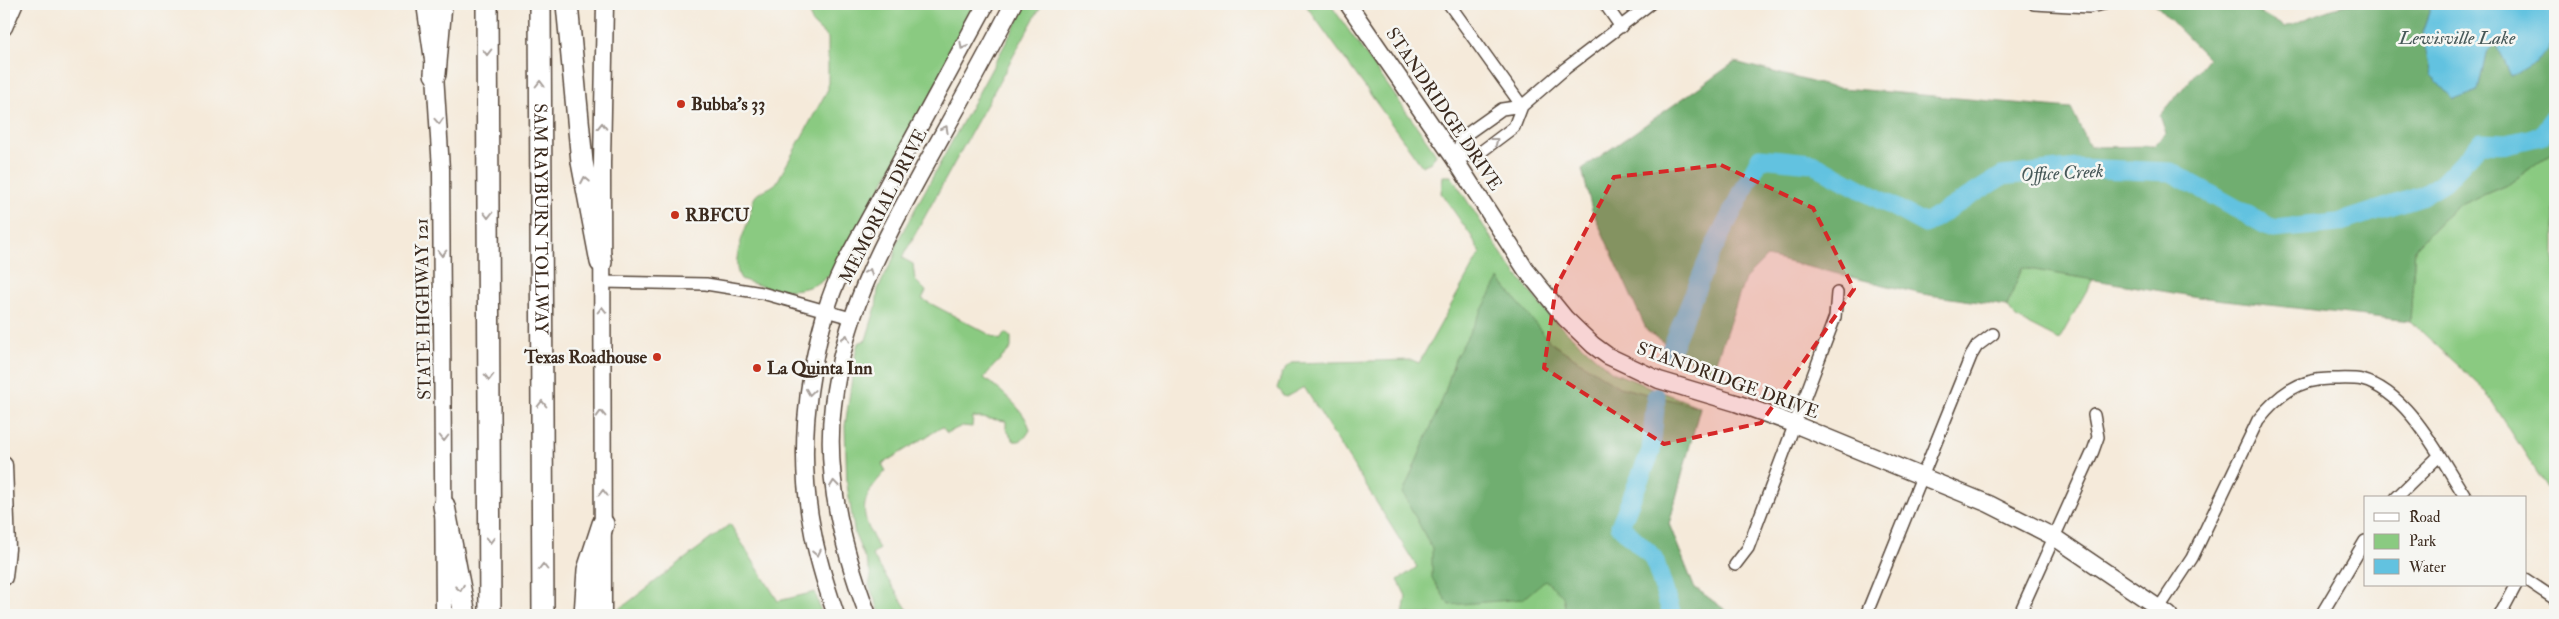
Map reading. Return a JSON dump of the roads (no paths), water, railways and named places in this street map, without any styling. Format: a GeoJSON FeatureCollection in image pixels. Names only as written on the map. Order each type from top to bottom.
{"type":"FeatureCollection","features":[{"type":"Feature","properties":{"kind":"highway"},"geometry":{"type":"LineString","coordinates":[[434,74],[441,4]]}},
{"type":"Feature","properties":{"kind":"highway"},"geometry":{"type":"LineString","coordinates":[[487,4],[490,615]]}},
{"type":"Feature","properties":{"kind":"highway","name":"SAM RAYBURN TOLLWAY"},"geometry":{"type":"LineString","coordinates":[[540,4],[543,615]]}},
{"type":"Feature","properties":{"kind":"highway"},"geometry":{"type":"LineString","coordinates":[[567,4],[582,162],[601,272]]}},
{"type":"Feature","properties":{"kind":"highway"},"geometry":{"type":"LineString","coordinates":[[444,506],[465,615]]}},
{"type":"Feature","properties":{"kind":"highway"},"geometry":{"type":"LineString","coordinates":[[585,615],[588,570],[603,524]]}},
{"type":"Feature","properties":{"kind":"street"},"geometry":{"type":"LineString","coordinates":[[4,27],[14,4]]}},
{"type":"Feature","properties":{"kind":"street","name":"STATE HIGHWAY 121"},"geometry":{"type":"LineString","coordinates":[[425,4],[434,74],[441,169],[444,615]]}},
{"type":"Feature","properties":{"kind":"street"},"geometry":{"type":"LineString","coordinates":[[603,615],[601,272],[605,4]]}},
{"type":"Feature","properties":{"kind":"street","name":"MEMORIAL DRIVE"},"geometry":{"type":"LineString","coordinates":[[836,615],[821,569],[811,526],[806,477],[806,418],[814,363],[826,310],[847,261],[986,4]]}},
{"type":"Feature","properties":{"kind":"street","name":"MEMORIAL DRIVE"},"geometry":{"type":"LineString","coordinates":[[868,615],[849,561],[838,517],[832,445],[832,406],[851,318],[872,264],[1013,4]]}},
{"type":"Feature","properties":{"kind":"street","name":"STANDRIDGE DRIVE"},"geometry":{"type":"LineString","coordinates":[[1348,4],[1454,158],[1526,270],[1565,318],[1593,345],[1626,365],[1659,380],[1736,403],[1794,424],[1989,504],[2054,537],[2164,612]]}},
{"type":"Feature","properties":{"kind":"street"},"geometry":{"type":"LineString","coordinates":[[1449,4],[1522,106]]}},
{"type":"Feature","properties":{"kind":"street"},"geometry":{"type":"LineString","coordinates":[[1605,4],[1621,27]]}},
{"type":"Feature","properties":{"kind":"street"},"geometry":{"type":"LineString","coordinates":[[1454,158],[1478,154],[1514,127],[1522,106],[1566,68],[1650,4]]}},
{"type":"Feature","properties":{"kind":"street"},"geometry":{"type":"LineString","coordinates":[[2034,4],[2089,7],[2104,4]]}},
{"type":"Feature","properties":{"kind":"street"},"geometry":{"type":"LineString","coordinates":[[1454,158],[1464,136],[1502,109],[1522,106]]}},
{"type":"Feature","properties":{"kind":"street"},"geometry":{"type":"LineString","coordinates":[[601,272],[706,284],[762,293],[851,318]]}},
{"type":"Feature","properties":{"kind":"street"},"geometry":{"type":"LineString","coordinates":[[1735,566],[1748,548],[1835,317],[1838,293]]}},
{"type":"Feature","properties":{"kind":"street"},"geometry":{"type":"LineString","coordinates":[[1866,615],[1970,356],[1976,346],[1993,334]]}},
{"type":"Feature","properties":{"kind":"street"},"geometry":{"type":"LineString","coordinates":[[2164,612],[2258,420],[2272,403],[2295,386],[2321,379],[2361,380],[2376,386],[2394,397],[2408,412],[2465,496]]}},
{"type":"Feature","properties":{"kind":"street"},"geometry":{"type":"LineString","coordinates":[[2019,615],[2093,451],[2098,436],[2094,415]]}},
{"type":"Feature","properties":{"kind":"street"},"geometry":{"type":"LineString","coordinates":[[2398,496],[2439,456]]}},
{"type":"Feature","properties":{"kind":"street"},"geometry":{"type":"LineString","coordinates":[[4,465],[6,549],[4,576]]}},
{"type":"Feature","properties":{"kind":"street"},"geometry":{"type":"LineString","coordinates":[[2321,615],[2364,543]]}},
{"type":"Feature","properties":{"kind":"street"},"geometry":{"type":"LineString","coordinates":[[2526,580],[2555,599]]}},
{"type":"Feature","properties":{"kind":"street"},"geometry":{"type":"LineString","coordinates":[[2500,615],[2515,586]]}},
{"type":"Feature","properties":{"kind":"water","name":"Lewisville Lake"},"geometry":{"type":"Polygon","coordinates":[[[2432,4],[2555,4],[2552,41],[2543,56],[2511,76],[2496,43],[2486,53],[2478,91],[2454,100],[2431,76],[2422,32],[2432,4]]]}},
{"type":"Feature","properties":{"kind":"waterway","name":"Office Creek"},"geometry":{"type":"LineString","coordinates":[[1670,352],[1710,255],[1760,158],[1812,163],[1925,224],[2002,176],[2078,168],[2171,172],[2273,229],[2338,223],[2421,196],[2444,182],[2481,143],[2507,144],[2541,136],[2555,117]]}},
{"type":"Feature","properties":{"kind":"waterway","name":"Office Creek"},"geometry":{"type":"LineString","coordinates":[[1656,397],[1651,451],[1620,526],[1654,558],[1672,615]]}},
{"type":"Feature","properties":{"kind":"place","name":"Bubba's 33"},"geometry":{"type":"Point","coordinates":[681,104]}},
{"type":"Feature","properties":{"kind":"place","name":"RBFCU"},"geometry":{"type":"Point","coordinates":[675,215]}},
{"type":"Feature","properties":{"kind":"place","name":"Texas Roadhouse"},"geometry":{"type":"Point","coordinates":[657,357]}},
{"type":"Feature","properties":{"kind":"place","name":"La Quinta Inn"},"geometry":{"type":"Point","coordinates":[757,368]}}]}
